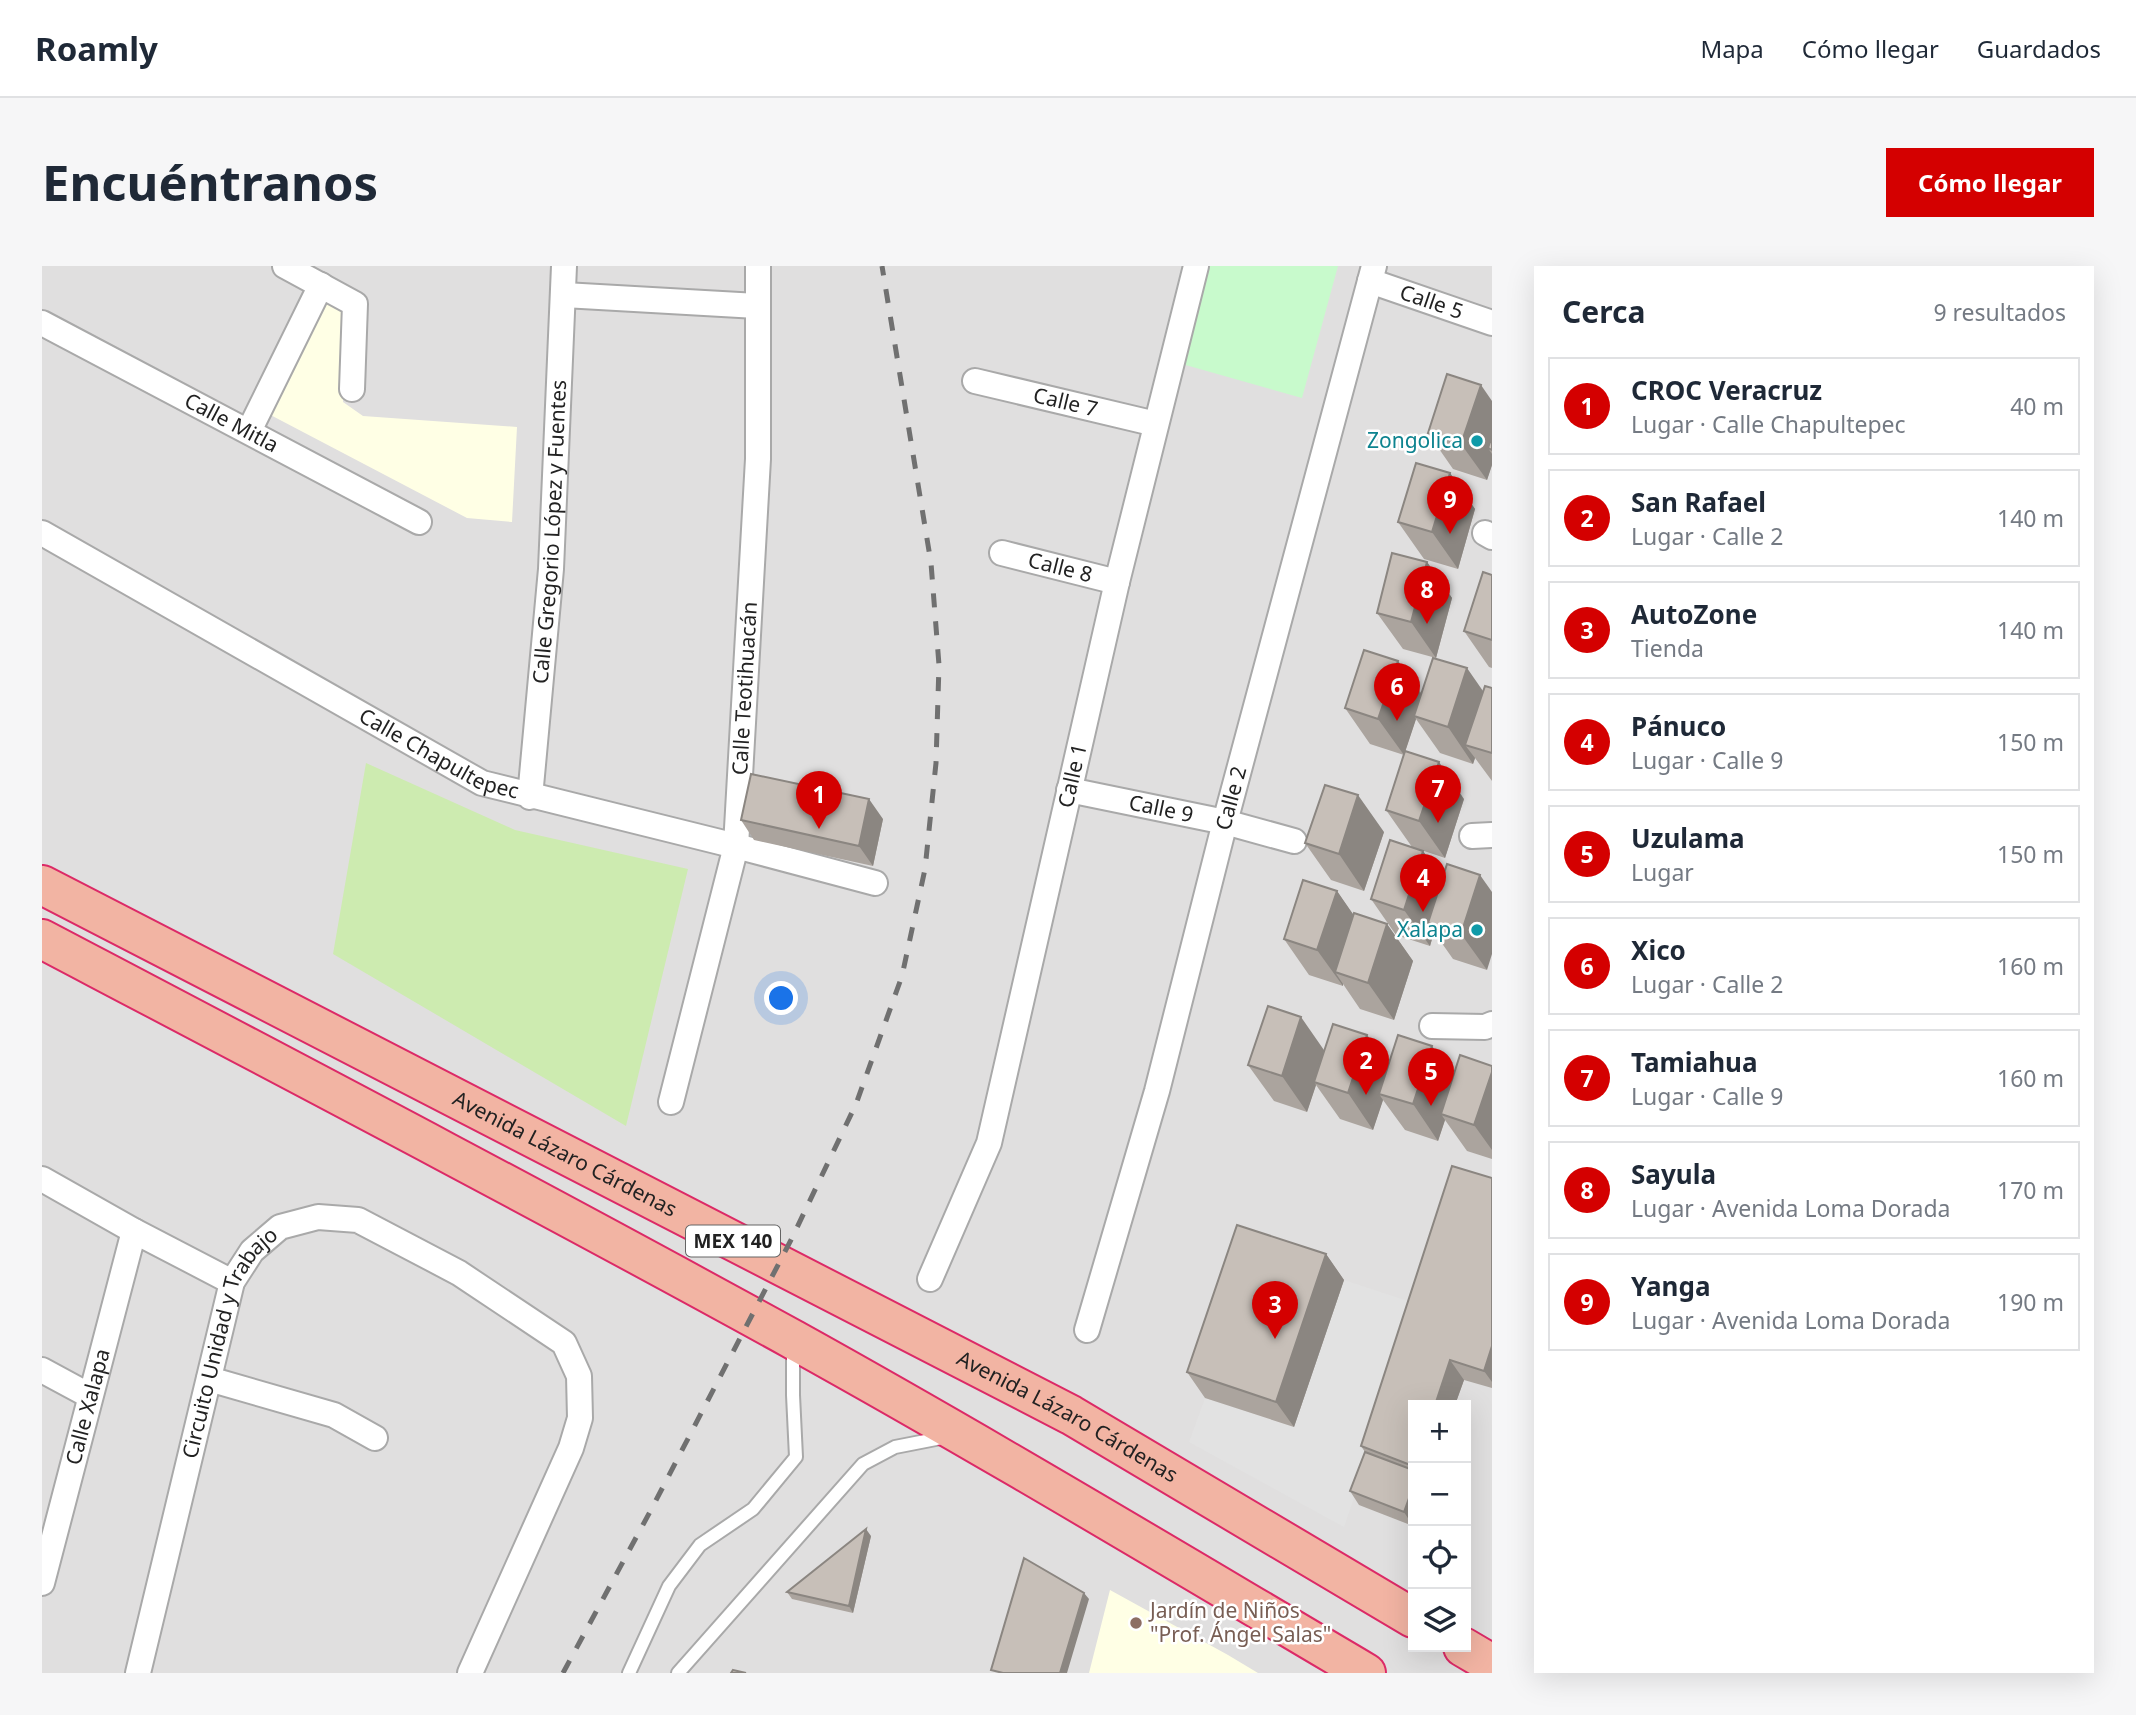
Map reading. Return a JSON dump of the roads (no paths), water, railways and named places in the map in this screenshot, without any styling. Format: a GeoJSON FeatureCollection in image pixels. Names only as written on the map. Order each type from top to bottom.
{"type":"FeatureCollection","features":[{"type":"Feature","properties":{"kind":"highway","name":"Avenida Lázaro Cárdenas"},"geometry":{"type":"LineString","coordinates":[[42,886],[1071,1415],[1408,1615]]}},
{"type":"Feature","properties":{"kind":"highway","name":"MEX 140"},"geometry":{"type":"LineString","coordinates":[[42,939],[502,1181],[793,1340],[961,1434],[1366,1673]]}},
{"type":"Feature","properties":{"kind":"highway"},"geometry":{"type":"LineString","coordinates":[[1471,1652],[1492,1664]]}},
{"type":"Feature","properties":{"kind":"street"},"geometry":{"type":"LineString","coordinates":[[285,266],[355,304],[352,389]]}},
{"type":"Feature","properties":{"kind":"street","name":"Calle Gregorio López y Fuentes"},"geometry":{"type":"LineString","coordinates":[[530,797],[551,569],[564,266]]}},
{"type":"Feature","properties":{"kind":"street","name":"Calle Teotihuacán"},"geometry":{"type":"LineString","coordinates":[[671,1102],[736,846],[758,459],[758,266]]}},
{"type":"Feature","properties":{"kind":"street","name":"Calle 1"},"geometry":{"type":"LineString","coordinates":[[930,1279],[989,1143],[1117,582],[1195,266]]}},
{"type":"Feature","properties":{"kind":"street","name":"Calle 5"},"geometry":{"type":"LineString","coordinates":[[1372,273],[1492,323]]}},
{"type":"Feature","properties":{"kind":"street","name":"Calle 2"},"geometry":{"type":"LineString","coordinates":[[1087,1330],[1157,1091],[1225,822],[1372,273]]}},
{"type":"Feature","properties":{"kind":"street"},"geometry":{"type":"LineString","coordinates":[[249,431],[321,285]]}},
{"type":"Feature","properties":{"kind":"street"},"geometry":{"type":"LineString","coordinates":[[564,295],[757,306]]}},
{"type":"Feature","properties":{"kind":"street","name":"Calle Mitla"},"geometry":{"type":"LineString","coordinates":[[42,323],[419,522]]}},
{"type":"Feature","properties":{"kind":"street","name":"Calle 7"},"geometry":{"type":"LineString","coordinates":[[975,380],[1156,424]]}},
{"type":"Feature","properties":{"kind":"street","name":"Calle Chapultepec"},"geometry":{"type":"LineString","coordinates":[[42,533],[482,783],[875,883]]}},
{"type":"Feature","properties":{"kind":"street","name":"Calle 8"},"geometry":{"type":"LineString","coordinates":[[1002,553],[1117,582]]}},
{"type":"Feature","properties":{"kind":"street","name":"Calle 9"},"geometry":{"type":"LineString","coordinates":[[1069,790],[1225,822],[1294,841]]}},
{"type":"Feature","properties":{"kind":"street"},"geometry":{"type":"LineString","coordinates":[[1432,1026],[1485,1027],[1492,1024]]}},
{"type":"Feature","properties":{"kind":"street"},"geometry":{"type":"LineString","coordinates":[[42,1179],[232,1282]]}},
{"type":"Feature","properties":{"kind":"street","name":"Circuito Unidad y Trabajo"},"geometry":{"type":"LineString","coordinates":[[138,1673],[232,1282],[253,1251],[279,1227],[318,1217],[358,1220],[459,1273],[564,1343],[579,1376],[580,1418],[571,1448],[470,1673]]}},
{"type":"Feature","properties":{"kind":"street","name":"Calle Xalapa"},"geometry":{"type":"LineString","coordinates":[[42,1583],[45,1557],[134,1231]]}},
{"type":"Feature","properties":{"kind":"street"},"geometry":{"type":"LineString","coordinates":[[42,1370],[90,1396]]}},
{"type":"Feature","properties":{"kind":"street"},"geometry":{"type":"LineString","coordinates":[[209,1379],[334,1415],[375,1438]]}},
{"type":"Feature","properties":{"kind":"lane"},"geometry":{"type":"LineString","coordinates":[[629,1673],[669,1586],[700,1545],[753,1509],[796,1457],[793,1340]]}},
{"type":"Feature","properties":{"kind":"lane"},"geometry":{"type":"LineString","coordinates":[[678,1673],[863,1464],[895,1447],[961,1434]]}},
{"type":"Feature","properties":{"kind":"railway"},"geometry":{"type":"LineString","coordinates":[[563,1673],[792,1238],[856,1104],[902,976],[925,869],[936,763],[939,665],[931,563],[882,266]]}},
{"type":"Feature","properties":{"kind":"place","name":"Zongolica"},"geometry":{"type":"Point","coordinates":[1477,441]}},
{"type":"Feature","properties":{"kind":"place","name":"Yanga"},"geometry":{"type":"Point","coordinates":[1450,534]}},
{"type":"Feature","properties":{"kind":"place","name":"Sayula"},"geometry":{"type":"Point","coordinates":[1427,624]}},
{"type":"Feature","properties":{"kind":"place","name":"Xico"},"geometry":{"type":"Point","coordinates":[1397,721]}},
{"type":"Feature","properties":{"kind":"place","name":"Tamiahua"},"geometry":{"type":"Point","coordinates":[1438,823]}},
{"type":"Feature","properties":{"kind":"place","name":"CROC Veracruz"},"geometry":{"type":"Point","coordinates":[819,829]}},
{"type":"Feature","properties":{"kind":"place","name":"Pánuco"},"geometry":{"type":"Point","coordinates":[1423,912]}},
{"type":"Feature","properties":{"kind":"place","name":"Xalapa"},"geometry":{"type":"Point","coordinates":[1477,930]}},
{"type":"Feature","properties":{"kind":"place","name":"San Rafael"},"geometry":{"type":"Point","coordinates":[1366,1095]}},
{"type":"Feature","properties":{"kind":"place","name":"Uzulama"},"geometry":{"type":"Point","coordinates":[1431,1106]}},
{"type":"Feature","properties":{"kind":"place","name":"AutoZone"},"geometry":{"type":"Point","coordinates":[1275,1339]}},
{"type":"Feature","properties":{"kind":"place","name":"Jardín de Niños \"Prof. Ángel Salas\""},"geometry":{"type":"Point","coordinates":[1136,1623]}}]}
